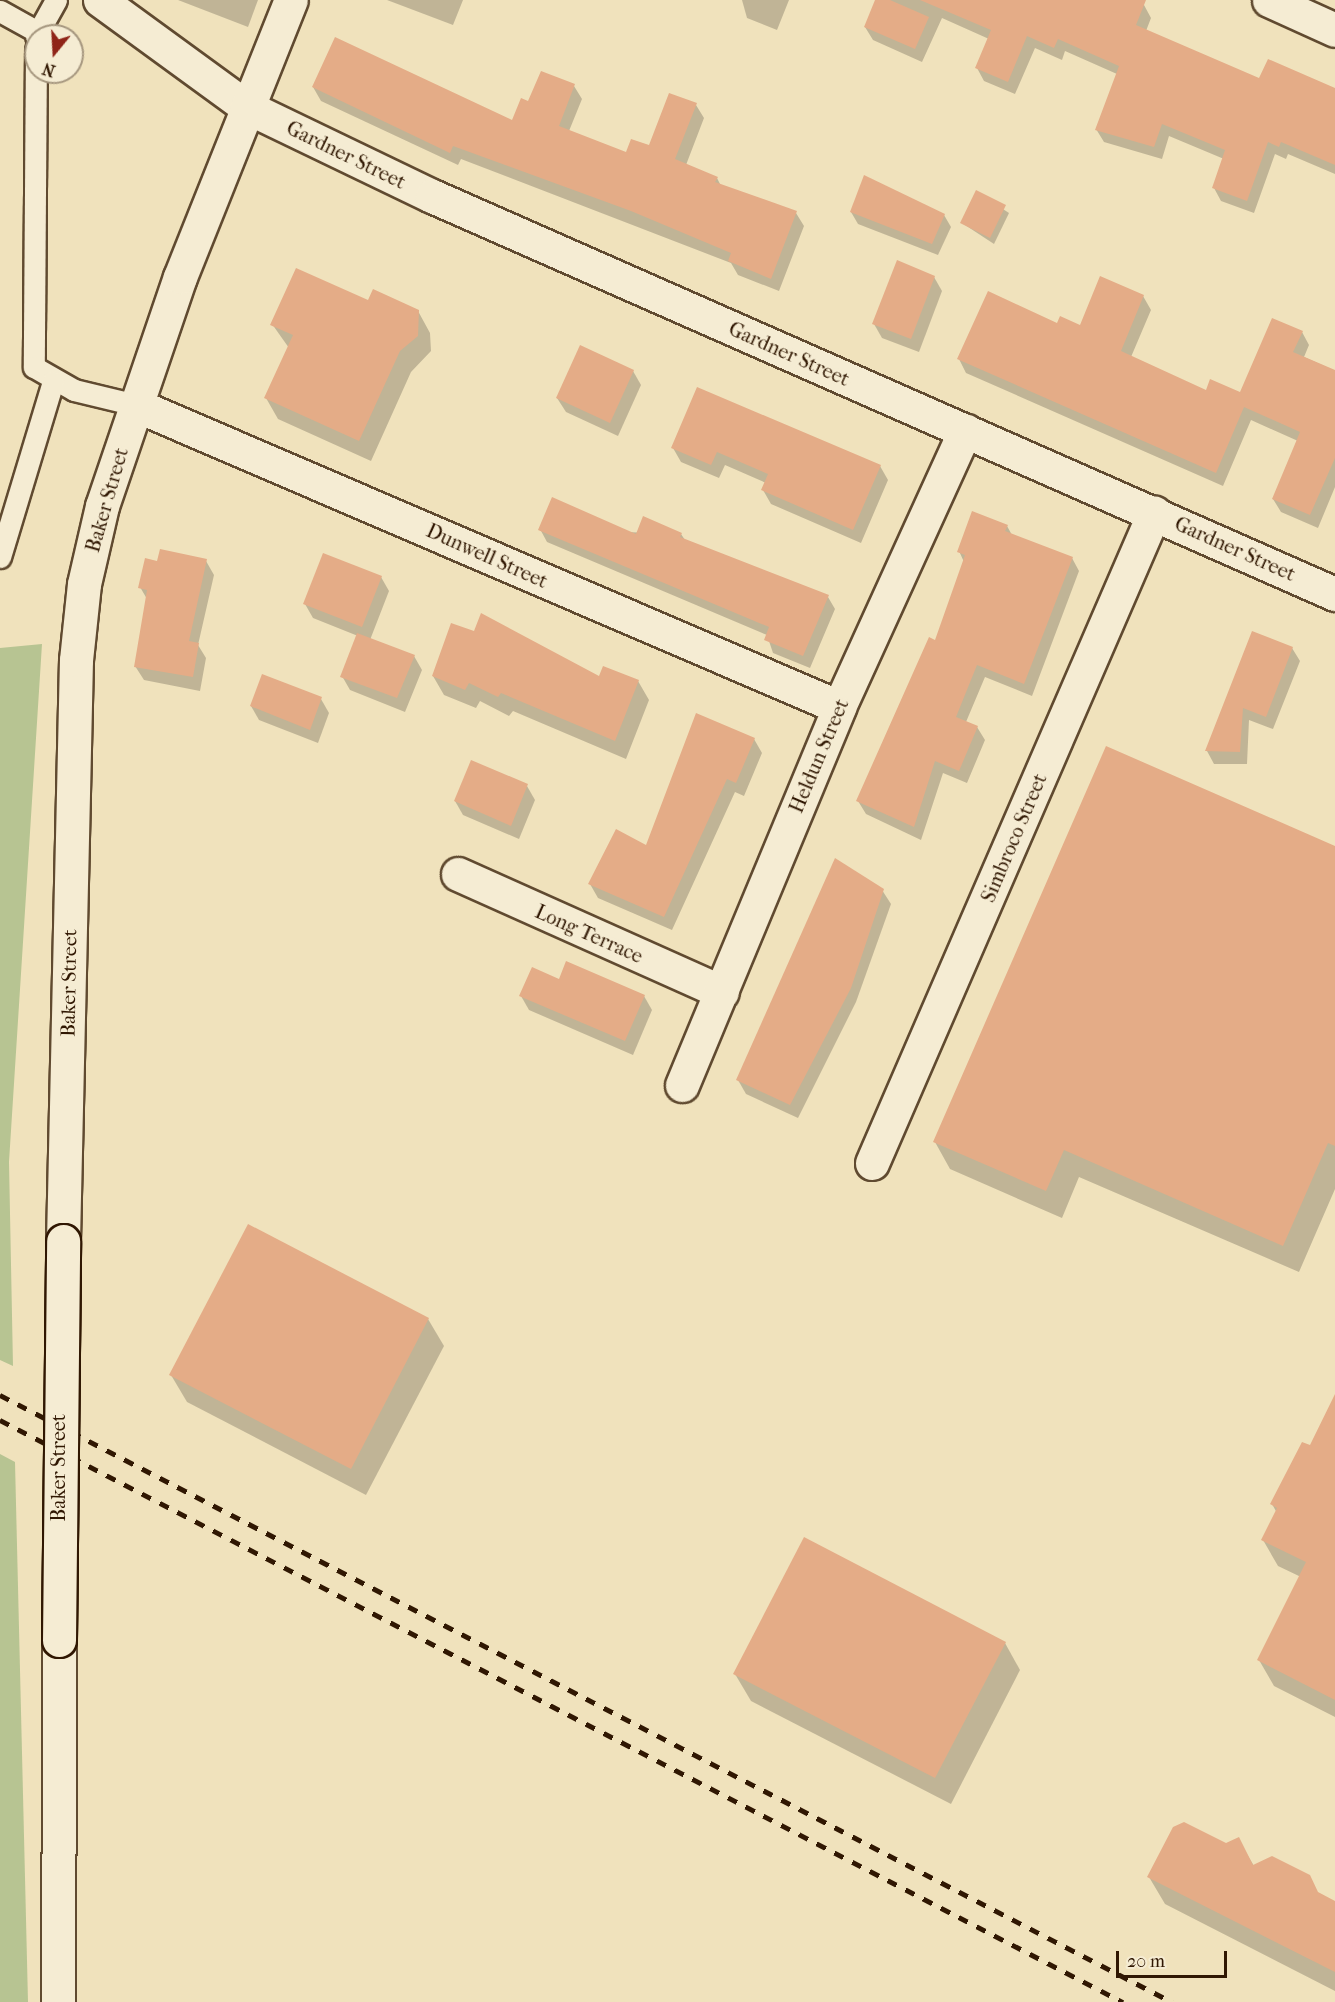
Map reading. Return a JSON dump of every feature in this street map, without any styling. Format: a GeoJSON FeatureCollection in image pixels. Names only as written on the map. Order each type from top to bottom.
{"type":"FeatureCollection","features":[{"type":"Feature","properties":{"kind":"street","name":"Gardner Street"},"geometry":{"type":"LineString","coordinates":[[100,0],[247,107],[432,196],[1335,594]]}},
{"type":"Feature","properties":{"kind":"street","name":"Baker Street"},"geometry":{"type":"LineString","coordinates":[[58,2002],[63,1241],[76,660],[84,584],[102,506],[136,405],[247,107],[291,0]]}},
{"type":"Feature","properties":{"kind":"street"},"geometry":{"type":"LineString","coordinates":[[1269,0],[1335,30]]}},
{"type":"Feature","properties":{"kind":"street","name":"Dunwell Street"},"geometry":{"type":"LineString","coordinates":[[136,405],[839,707]]}},
{"type":"Feature","properties":{"kind":"street","name":"Heldun Street"},"geometry":{"type":"LineString","coordinates":[[682,1085],[839,707],[965,430]]}},
{"type":"Feature","properties":{"kind":"street","name":"Simbroco Street"},"geometry":{"type":"LineString","coordinates":[[872,1163],[1154,513]]}},
{"type":"Feature","properties":{"kind":"street","name":"Long Terrace"},"geometry":{"type":"LineString","coordinates":[[458,874],[722,992]]}},
{"type":"Feature","properties":{"kind":"lane"},"geometry":{"type":"LineString","coordinates":[[44,24],[56,0]]}},
{"type":"Feature","properties":{"kind":"lane"},"geometry":{"type":"LineString","coordinates":[[0,11],[24,30]]}},
{"type":"Feature","properties":{"kind":"lane"},"geometry":{"type":"LineString","coordinates":[[36,84],[33,361],[53,382],[136,405]]}},
{"type":"Feature","properties":{"kind":"lane"},"geometry":{"type":"LineString","coordinates":[[0,557],[53,382]]}},
{"type":"Feature","properties":{"kind":"green space"},"geometry":{"type":"Polygon","coordinates":[[[42,644],[9,1162],[13,1366],[0,1360],[0,648],[42,644]]]}},
{"type":"Feature","properties":{"kind":"green space"},"geometry":{"type":"Polygon","coordinates":[[[0,1454],[15,1462],[28,2002],[0,2002],[0,1454]]]}},
{"type":"Feature","properties":{"kind":"building"},"geometry":{"type":"Polygon","coordinates":[[[875,0],[890,0],[929,17],[915,49],[864,27],[875,0]]]}},
{"type":"Feature","properties":{"kind":"building"},"geometry":{"type":"Polygon","coordinates":[[[920,0],[1146,0],[1136,25],[1259,78],[1268,59],[1335,88],[1335,165],[1281,142],[1279,147],[1268,142],[1247,201],[1212,188],[1225,150],[1162,124],[1154,147],[1095,130],[1119,66],[1058,39],[1054,48],[1027,36],[1008,82],[975,68],[991,30],[920,0]]]}},
{"type":"Feature","properties":{"kind":"building"},"geometry":{"type":"Polygon","coordinates":[[[335,37],[512,120],[521,98],[528,101],[541,71],[575,84],[559,126],[626,152],[631,139],[649,145],[669,93],[697,103],[675,159],[718,177],[715,182],[797,211],[771,279],[728,261],[731,253],[631,211],[453,146],[450,153],[312,87],[335,37]]]}},
{"type":"Feature","properties":{"kind":"building"},"geometry":{"type":"Polygon","coordinates":[[[864,175],[945,214],[932,244],[850,212],[864,175]]]}},
{"type":"Feature","properties":{"kind":"building"},"geometry":{"type":"Polygon","coordinates":[[[976,190],[1006,205],[990,238],[960,223],[976,190]]]}},
{"type":"Feature","properties":{"kind":"building"},"geometry":{"type":"Polygon","coordinates":[[[897,260],[935,276],[911,339],[872,324],[897,260]]]}},
{"type":"Feature","properties":{"kind":"building"},"geometry":{"type":"Polygon","coordinates":[[[296,268],[368,300],[373,289],[419,310],[418,336],[400,351],[359,441],[264,398],[293,335],[270,325],[296,268]]]}},
{"type":"Feature","properties":{"kind":"building"},"geometry":{"type":"Polygon","coordinates":[[[1100,276],[1144,295],[1121,351],[1206,390],[1210,379],[1240,392],[1272,318],[1303,331],[1293,352],[1335,370],[1335,458],[1310,515],[1272,499],[1300,432],[1244,407],[1216,473],[957,359],[988,291],[1057,323],[1060,316],[1080,325],[1100,276]]]}},
{"type":"Feature","properties":{"kind":"building"},"geometry":{"type":"Polygon","coordinates":[[[580,345],[634,370],[610,423],[556,398],[580,345]]]}},
{"type":"Feature","properties":{"kind":"building"},"geometry":{"type":"Polygon","coordinates":[[[697,387],[881,465],[853,530],[761,490],[768,474],[717,452],[711,465],[671,448],[697,387]]]}},
{"type":"Feature","properties":{"kind":"building"},"geometry":{"type":"Polygon","coordinates":[[[552,497],[636,534],[643,516],[682,533],[680,537],[829,595],[803,656],[764,640],[769,627],[538,530],[552,497]]]}},
{"type":"Feature","properties":{"kind":"building"},"geometry":{"type":"Polygon","coordinates":[[[972,511],[1008,525],[1005,531],[1073,557],[1024,684],[977,665],[956,717],[978,726],[959,771],[935,761],[914,827],[856,801],[929,637],[935,640],[965,555],[957,552],[972,511]]]}},
{"type":"Feature","properties":{"kind":"building"},"geometry":{"type":"Polygon","coordinates":[[[160,549],[207,559],[189,641],[199,643],[193,677],[134,667],[147,590],[138,588],[145,558],[157,561],[160,549]]]}},
{"type":"Feature","properties":{"kind":"building"},"geometry":{"type":"Polygon","coordinates":[[[323,553],[382,576],[362,627],[303,604],[323,553]]]}},
{"type":"Feature","properties":{"kind":"building"},"geometry":{"type":"Polygon","coordinates":[[[481,613],[599,676],[603,666],[639,680],[615,741],[501,693],[498,697],[469,683],[465,690],[432,676],[451,623],[474,631],[481,613]]]}},
{"type":"Feature","properties":{"kind":"building"},"geometry":{"type":"Polygon","coordinates":[[[1252,631],[1293,647],[1266,717],[1243,708],[1240,752],[1205,751],[1252,631]]]}},
{"type":"Feature","properties":{"kind":"building"},"geometry":{"type":"Polygon","coordinates":[[[357,633],[415,655],[397,698],[340,677],[357,633]]]}},
{"type":"Feature","properties":{"kind":"building"},"geometry":{"type":"Polygon","coordinates":[[[262,674],[322,697],[310,730],[250,706],[262,674]]]}},
{"type":"Feature","properties":{"kind":"building"},"geometry":{"type":"Polygon","coordinates":[[[696,713],[755,738],[736,783],[727,779],[664,917],[588,884],[616,829],[646,845],[696,713]]]}},
{"type":"Feature","properties":{"kind":"building"},"geometry":{"type":"Polygon","coordinates":[[[1106,746],[1335,846],[1335,1146],[1328,1143],[1283,1246],[1064,1150],[1046,1191],[933,1142],[1106,746]]]}},
{"type":"Feature","properties":{"kind":"building"},"geometry":{"type":"Polygon","coordinates":[[[471,760],[528,784],[511,826],[454,801],[471,760]]]}},
{"type":"Feature","properties":{"kind":"building"},"geometry":{"type":"Polygon","coordinates":[[[835,858],[884,889],[851,988],[790,1105],[736,1080],[835,858]]]}},
{"type":"Feature","properties":{"kind":"building"},"geometry":{"type":"Polygon","coordinates":[[[566,961],[645,995],[625,1041],[519,996],[532,967],[559,979],[566,961]]]}},
{"type":"Feature","properties":{"kind":"building"},"geometry":{"type":"Polygon","coordinates":[[[248,1224],[429,1318],[351,1469],[169,1375],[248,1224]]]}},
{"type":"Feature","properties":{"kind":"building"},"geometry":{"type":"Polygon","coordinates":[[[1335,1394],[1335,1700],[1257,1660],[1306,1562],[1261,1540],[1277,1508],[1270,1504],[1302,1442],[1310,1445],[1335,1394]]]}},
{"type":"Feature","properties":{"kind":"building"},"geometry":{"type":"Polygon","coordinates":[[[804,1537],[1006,1642],[935,1778],[733,1674],[804,1537]]]}},
{"type":"Feature","properties":{"kind":"building"},"geometry":{"type":"Polygon","coordinates":[[[1184,1822],[1226,1843],[1239,1837],[1253,1865],[1272,1856],[1310,1875],[1318,1892],[1335,1901],[1335,1972],[1147,1877],[1173,1827],[1184,1822]]]}},
{"type":"Feature","properties":{"kind":"railway"},"geometry":{"type":"LineString","coordinates":[[0,1395],[1172,2002]]}},
{"type":"Feature","properties":{"kind":"railway"},"geometry":{"type":"LineString","coordinates":[[0,1420],[1123,2002]]}}]}
